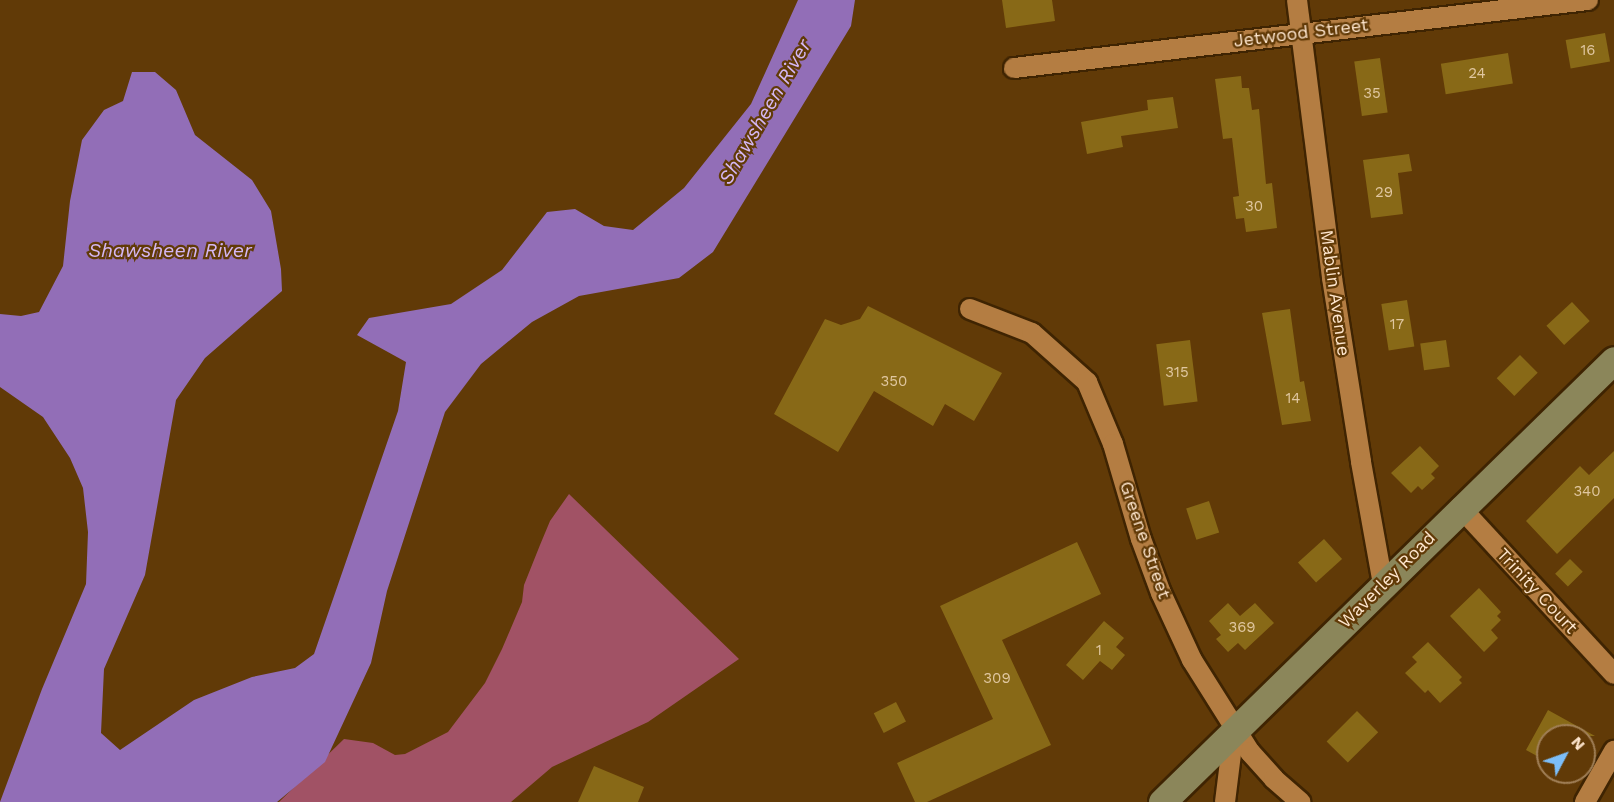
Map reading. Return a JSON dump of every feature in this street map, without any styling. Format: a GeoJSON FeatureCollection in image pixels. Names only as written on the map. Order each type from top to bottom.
{"type":"FeatureCollection","features":[{"type":"Feature","properties":{"kind":"main road","name":"Waverley Road"},"geometry":{"type":"LineString","coordinates":[[1162,802],[1460,507],[1614,360]]}},
{"type":"Feature","properties":{"kind":"street","name":"Mablin Avenue"},"geometry":{"type":"LineString","coordinates":[[1297,0],[1332,278],[1383,584]]}},
{"type":"Feature","properties":{"kind":"street","name":"Jetwood Street"},"geometry":{"type":"LineString","coordinates":[[1014,68],[1302,32],[1588,0]]}},
{"type":"Feature","properties":{"kind":"street","name":"Greene Street"},"geometry":{"type":"LineString","coordinates":[[970,309],[1032,333],[1087,382],[1113,444],[1141,539],[1161,593],[1192,660],[1234,730],[1274,779],[1300,802]]}},
{"type":"Feature","properties":{"kind":"street","name":"Trinity Court"},"geometry":{"type":"LineString","coordinates":[[1460,507],[1614,674]]}},
{"type":"Feature","properties":{"kind":"street"},"geometry":{"type":"LineString","coordinates":[[1225,802],[1234,730]]}},
{"type":"Feature","properties":{"kind":"street"},"geometry":{"type":"LineString","coordinates":[[1585,802],[1614,751]]}},
{"type":"Feature","properties":{"kind":"shaded area"},"geometry":{"type":"Polygon","coordinates":[[[569,494],[739,659],[648,722],[552,767],[511,802],[279,802],[344,739],[373,743],[395,755],[405,754],[448,732],[485,683],[522,602],[524,585],[550,521],[569,494]]]}},
{"type":"Feature","properties":{"kind":"water","name":"Shawsheen River"},"geometry":{"type":"Polygon","coordinates":[[[798,0],[855,0],[851,26],[713,252],[679,278],[579,296],[532,322],[481,364],[445,412],[387,591],[371,663],[325,762],[277,802],[0,802],[42,689],[86,584],[88,532],[83,488],[70,458],[43,417],[0,387],[0,314],[21,316],[39,312],[63,266],[70,201],[82,140],[104,110],[123,101],[132,72],[155,72],[176,90],[195,135],[252,180],[271,211],[281,269],[282,291],[205,358],[176,400],[145,575],[104,669],[101,733],[120,750],[194,700],[252,677],[295,668],[314,654],[398,411],[406,362],[357,335],[369,318],[451,304],[502,270],[547,212],[575,209],[604,226],[633,230],[684,188],[751,104],[798,0]]]}},
{"type":"Feature","properties":{"kind":"building"},"geometry":{"type":"Polygon","coordinates":[[[1002,0],[1052,0],[1055,21],[1006,28],[1002,0]]]}},
{"type":"Feature","properties":{"kind":"building"},"geometry":{"type":"Polygon","coordinates":[[[1605,33],[1610,62],[1571,69],[1566,40],[1605,33]]]}},
{"type":"Feature","properties":{"kind":"building"},"geometry":{"type":"Polygon","coordinates":[[[1508,53],[1513,84],[1446,94],[1441,64],[1508,53]]]}},
{"type":"Feature","properties":{"kind":"building"},"geometry":{"type":"Polygon","coordinates":[[[1380,58],[1388,112],[1362,116],[1354,62],[1380,58]]]}},
{"type":"Feature","properties":{"kind":"building"},"geometry":{"type":"Polygon","coordinates":[[[1241,76],[1242,88],[1249,88],[1252,110],[1259,109],[1266,184],[1272,183],[1277,228],[1246,232],[1244,218],[1236,219],[1233,197],[1239,196],[1232,138],[1223,139],[1215,79],[1241,76]]]}},
{"type":"Feature","properties":{"kind":"building"},"geometry":{"type":"Polygon","coordinates":[[[1173,97],[1178,128],[1121,136],[1123,147],[1087,154],[1081,122],[1148,110],[1147,100],[1173,97]]]}},
{"type":"Feature","properties":{"kind":"building"},"geometry":{"type":"Polygon","coordinates":[[[1409,154],[1412,171],[1398,173],[1403,214],[1371,218],[1363,160],[1409,154]]]}},
{"type":"Feature","properties":{"kind":"building"},"geometry":{"type":"Polygon","coordinates":[[[1407,300],[1414,346],[1389,350],[1381,304],[1407,300]]]}},
{"type":"Feature","properties":{"kind":"building"},"geometry":{"type":"Polygon","coordinates":[[[1572,302],[1590,321],[1564,345],[1546,326],[1572,302]]]}},
{"type":"Feature","properties":{"kind":"building"},"geometry":{"type":"Polygon","coordinates":[[[868,306],[1002,373],[974,421],[945,404],[933,426],[874,391],[838,452],[774,414],[825,319],[841,325],[860,319],[868,306]]]}},
{"type":"Feature","properties":{"kind":"building"},"geometry":{"type":"Polygon","coordinates":[[[1290,309],[1300,382],[1304,381],[1311,421],[1282,425],[1262,313],[1290,309]]]}},
{"type":"Feature","properties":{"kind":"building"},"geometry":{"type":"Polygon","coordinates":[[[1190,340],[1198,402],[1164,406],[1156,344],[1190,340]]]}},
{"type":"Feature","properties":{"kind":"building"},"geometry":{"type":"Polygon","coordinates":[[[1446,340],[1450,367],[1424,370],[1420,344],[1446,340]]]}},
{"type":"Feature","properties":{"kind":"building"},"geometry":{"type":"Polygon","coordinates":[[[1520,355],[1538,373],[1514,396],[1497,378],[1520,355]]]}},
{"type":"Feature","properties":{"kind":"building"},"geometry":{"type":"Polygon","coordinates":[[[1420,446],[1439,466],[1431,474],[1435,478],[1422,490],[1418,486],[1411,493],[1391,473],[1420,446]]]}},
{"type":"Feature","properties":{"kind":"building"},"geometry":{"type":"Polygon","coordinates":[[[1614,451],[1614,498],[1557,554],[1526,521],[1580,466],[1589,475],[1614,451]]]}},
{"type":"Feature","properties":{"kind":"building"},"geometry":{"type":"Polygon","coordinates":[[[1209,501],[1219,532],[1196,540],[1186,508],[1209,501]]]}},
{"type":"Feature","properties":{"kind":"building"},"geometry":{"type":"Polygon","coordinates":[[[1324,539],[1342,559],[1316,582],[1298,562],[1324,539]]]}},
{"type":"Feature","properties":{"kind":"building"},"geometry":{"type":"Polygon","coordinates":[[[1077,542],[1101,594],[1002,640],[1051,745],[927,802],[915,802],[897,763],[993,719],[940,606],[1077,542]]]}},
{"type":"Feature","properties":{"kind":"building"},"geometry":{"type":"Polygon","coordinates":[[[1570,559],[1583,572],[1568,587],[1555,574],[1570,559]]]}},
{"type":"Feature","properties":{"kind":"building"},"geometry":{"type":"Polygon","coordinates":[[[1479,588],[1501,612],[1497,616],[1501,620],[1491,630],[1498,638],[1484,652],[1450,616],[1479,588]]]}},
{"type":"Feature","properties":{"kind":"building"},"geometry":{"type":"Polygon","coordinates":[[[1228,603],[1240,616],[1255,603],[1274,623],[1245,650],[1238,643],[1228,652],[1216,639],[1221,635],[1209,621],[1228,603]]]}},
{"type":"Feature","properties":{"kind":"building"},"geometry":{"type":"Polygon","coordinates":[[[1104,621],[1124,638],[1116,647],[1125,655],[1112,670],[1100,661],[1083,680],[1066,665],[1104,621]]]}},
{"type":"Feature","properties":{"kind":"building"},"geometry":{"type":"Polygon","coordinates":[[[1428,642],[1462,677],[1459,680],[1462,683],[1440,703],[1428,690],[1425,693],[1405,673],[1417,662],[1412,657],[1428,642]]]}},
{"type":"Feature","properties":{"kind":"building"},"geometry":{"type":"Polygon","coordinates":[[[896,702],[906,722],[884,733],[874,713],[896,702]]]}},
{"type":"Feature","properties":{"kind":"building"},"geometry":{"type":"Polygon","coordinates":[[[1548,710],[1573,724],[1540,724],[1548,710]]]}},
{"type":"Feature","properties":{"kind":"building"},"geometry":{"type":"Polygon","coordinates":[[[1357,711],[1378,732],[1348,763],[1327,741],[1357,711]]]}},
{"type":"Feature","properties":{"kind":"building"},"geometry":{"type":"Polygon","coordinates":[[[1536,732],[1536,755],[1526,750],[1536,732]]]}},
{"type":"Feature","properties":{"kind":"building"},"geometry":{"type":"Polygon","coordinates":[[[594,766],[644,787],[638,802],[578,802],[594,766]]]}}]}
